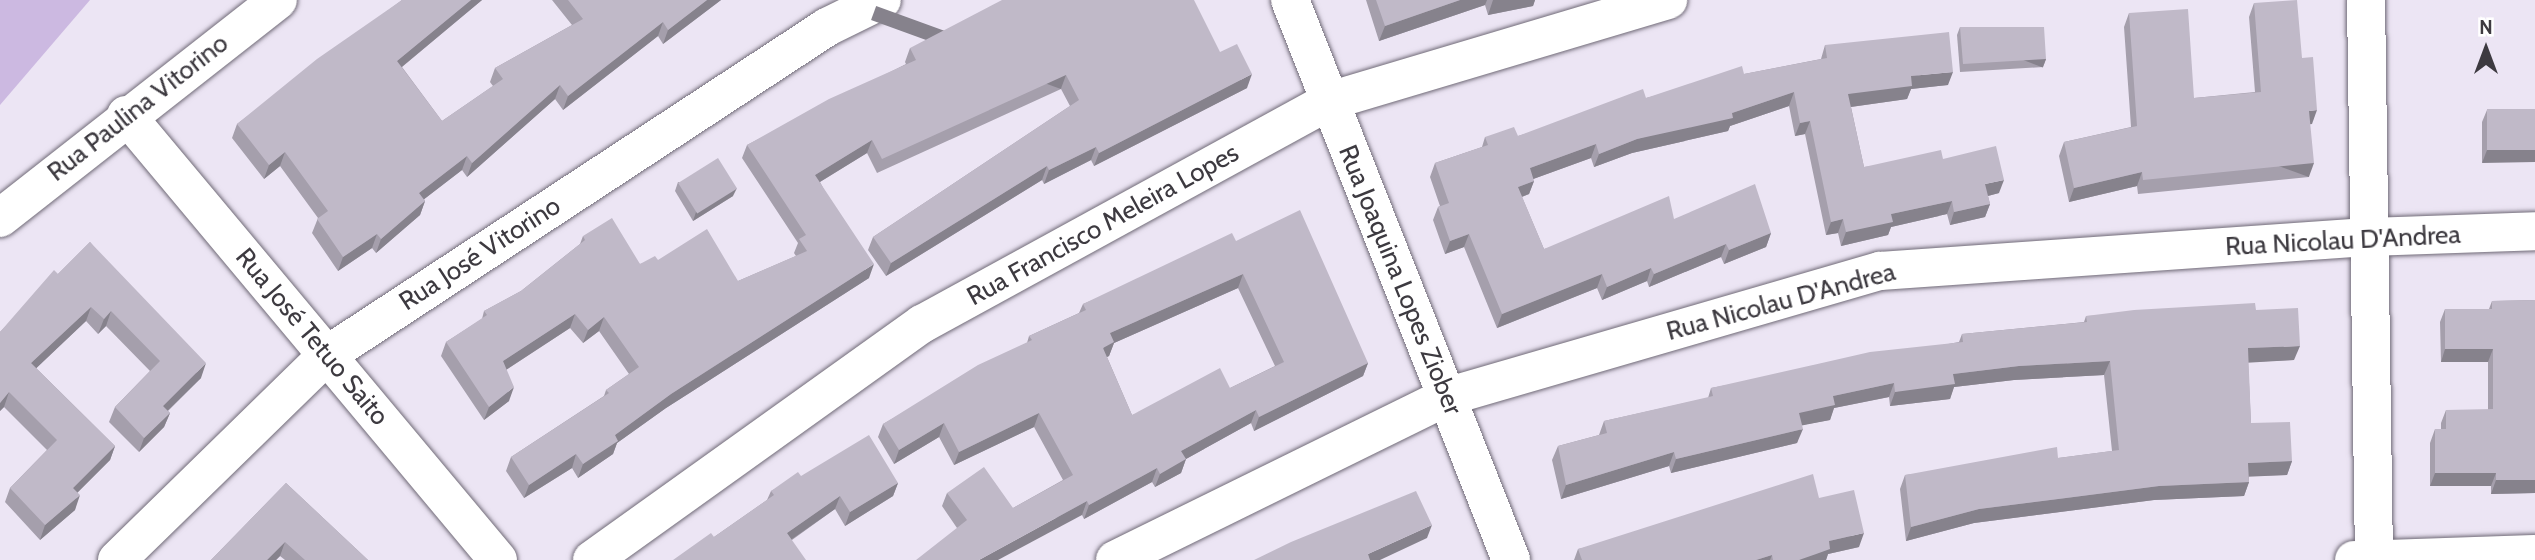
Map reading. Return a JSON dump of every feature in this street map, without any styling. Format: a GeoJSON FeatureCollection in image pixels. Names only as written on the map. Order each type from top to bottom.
{"type":"FeatureCollection","features":[{"type":"Feature","properties":{"kind":"street","name":"Rua Paulina Vitorino"},"geometry":{"type":"LineString","coordinates":[[0,218],[126,115],[278,0]]}},
{"type":"Feature","properties":{"kind":"street","name":"Rua José Vitorino"},"geometry":{"type":"LineString","coordinates":[[117,560],[327,355],[827,26],[882,0]]}},
{"type":"Feature","properties":{"kind":"street","name":"Rua Joaquina Lopes Ziober"},"geometry":{"type":"LineString","coordinates":[[1290,0],[1511,560]]}},
{"type":"Feature","properties":{"kind":"street","name":"Rua Francisco Meleira Lopes"},"geometry":{"type":"LineString","coordinates":[[592,560],[922,324],[1329,101],[1668,0]]}},
{"type":"Feature","properties":{"kind":"street"},"geometry":{"type":"LineString","coordinates":[[2366,0],[2364,559],[2535,554]]}},
{"type":"Feature","properties":{"kind":"street","name":"Rua José Tetuo Saito"},"geometry":{"type":"LineString","coordinates":[[126,115],[498,560]]}},
{"type":"Feature","properties":{"kind":"street","name":"Rua Nicolau D'Andrea"},"geometry":{"type":"LineString","coordinates":[[1115,560],[1446,397],[1880,271],[2367,237],[2535,231]]}},
{"type":"Feature","properties":{"kind":"shaded area"},"geometry":{"type":"Polygon","coordinates":[[[0,0],[90,0],[0,105],[0,0]]]}},
{"type":"Feature","properties":{"kind":"building"},"geometry":{"type":"Polygon","coordinates":[[[402,0],[471,0],[397,61],[442,121],[503,79],[495,68],[583,19],[568,0],[707,0],[668,30],[663,22],[568,96],[560,85],[472,163],[467,156],[419,193],[425,201],[381,239],[377,234],[343,257],[317,219],[328,211],[285,152],[269,165],[237,124],[317,59],[402,0]]]}},
{"type":"Feature","properties":{"kind":"building"},"geometry":{"type":"Polygon","coordinates":[[[1002,0],[1194,0],[1220,52],[1237,44],[1252,74],[1099,153],[1096,147],[1049,170],[1047,166],[891,263],[873,237],[1079,100],[1066,75],[882,159],[872,140],[815,175],[874,264],[671,394],[615,435],[618,441],[583,464],[576,454],[529,485],[511,457],[609,393],[606,390],[639,367],[604,317],[588,330],[575,314],[503,361],[514,387],[489,407],[446,342],[487,315],[484,311],[521,291],[585,240],[583,236],[612,218],[640,264],[655,256],[658,260],[707,229],[738,281],[807,251],[799,239],[806,235],[747,145],[829,99],[916,60],[910,48],[1002,0]]]}},
{"type":"Feature","properties":{"kind":"building"},"geometry":{"type":"Polygon","coordinates":[[[1376,0],[1460,0],[1385,26],[1376,0]]]}},
{"type":"Feature","properties":{"kind":"building"},"geometry":{"type":"Polygon","coordinates":[[[2297,0],[2302,58],[2313,57],[2317,110],[2309,111],[2314,163],[2143,180],[2142,172],[2074,188],[2064,142],[2137,126],[2129,13],[2188,9],[2194,98],[2261,92],[2254,3],[2297,0]]]}},
{"type":"Feature","properties":{"kind":"building"},"geometry":{"type":"Polygon","coordinates":[[[1960,27],[2044,27],[2046,59],[1963,64],[1960,27]]]}},
{"type":"Feature","properties":{"kind":"building"},"geometry":{"type":"Polygon","coordinates":[[[1949,32],[1953,72],[1911,76],[1912,86],[1848,94],[1864,167],[1941,150],[1943,159],[1996,146],[2004,180],[1985,184],[1990,204],[1954,212],[1952,201],[1891,214],[1893,222],[1846,232],[1843,219],[1831,222],[1810,121],[1800,123],[1794,92],[1732,113],[1733,118],[1637,139],[1599,154],[1596,144],[1530,168],[1534,181],[1518,187],[1544,249],[1669,196],[1674,219],[1755,184],[1771,233],[1729,250],[1726,244],[1654,274],[1651,268],[1607,287],[1602,274],[1502,314],[1469,234],[1450,241],[1438,207],[1449,203],[1435,163],[1488,145],[1485,137],[1514,127],[1518,136],[1643,89],[1646,98],[1742,66],[1744,74],[1827,58],[1825,45],[1949,32]]]}},
{"type":"Feature","properties":{"kind":"building"},"geometry":{"type":"Polygon","coordinates":[[[2487,109],[2535,109],[2535,150],[2487,150],[2487,109]]]}},
{"type":"Feature","properties":{"kind":"building"},"geometry":{"type":"Polygon","coordinates":[[[718,158],[737,189],[697,213],[678,183],[718,158]]]}},
{"type":"Feature","properties":{"kind":"building"},"geometry":{"type":"Polygon","coordinates":[[[1300,210],[1368,363],[1259,417],[1256,410],[1181,451],[1186,459],[1160,474],[1157,468],[1089,505],[1087,501],[979,560],[916,560],[967,520],[947,493],[984,467],[1013,508],[1073,475],[1039,413],[959,452],[944,423],[899,450],[883,424],[978,365],[1032,340],[1029,336],[1086,310],[1083,304],[1232,233],[1236,241],[1300,210]],[[1243,274],[1110,333],[1114,342],[1103,348],[1132,415],[1220,368],[1230,388],[1284,362],[1243,274]]]}},
{"type":"Feature","properties":{"kind":"building"},"geometry":{"type":"Polygon","coordinates":[[[90,242],[206,363],[163,406],[170,413],[144,438],[115,407],[160,361],[111,311],[104,319],[91,307],[31,363],[115,446],[73,488],[80,495],[45,525],[10,488],[57,440],[9,392],[0,403],[0,332],[54,270],[58,274],[90,242]]]}},
{"type":"Feature","properties":{"kind":"building"},"geometry":{"type":"Polygon","coordinates":[[[2535,300],[2535,480],[2496,480],[2496,473],[2435,473],[2435,429],[2446,429],[2446,410],[2493,409],[2493,349],[2445,349],[2445,309],[2492,309],[2492,301],[2535,300]]]}},
{"type":"Feature","properties":{"kind":"building"},"geometry":{"type":"Polygon","coordinates":[[[2255,303],[2256,310],[2298,308],[2300,346],[2248,348],[2251,423],[2290,422],[2292,461],[2248,463],[2249,482],[2159,486],[1979,509],[1911,527],[1905,475],[2057,447],[2058,458],[2119,450],[2110,361],[2019,366],[1953,374],[1955,384],[1895,392],[1894,383],[1833,396],[1835,405],[1799,413],[1803,429],[1676,459],[1674,452],[1566,485],[1558,446],[1607,433],[1604,421],[1713,396],[1711,388],[1870,352],[1963,342],[1962,334],[2087,322],[2086,316],[2134,310],[2255,303]]]}},
{"type":"Feature","properties":{"kind":"building"},"geometry":{"type":"Polygon","coordinates":[[[869,435],[898,483],[850,512],[840,496],[787,533],[806,560],[673,560],[711,533],[714,537],[774,495],[771,491],[798,472],[801,476],[869,435]]]}},
{"type":"Feature","properties":{"kind":"building"},"geometry":{"type":"Polygon","coordinates":[[[1813,474],[1819,498],[1854,490],[1864,533],[1829,541],[1830,549],[1799,560],[1773,560],[1772,555],[1756,560],[1582,560],[1578,549],[1813,474]]]}},
{"type":"Feature","properties":{"kind":"building"},"geometry":{"type":"Polygon","coordinates":[[[286,483],[368,560],[305,560],[285,542],[267,560],[211,560],[286,483]]]}},
{"type":"Feature","properties":{"kind":"building"},"geometry":{"type":"Polygon","coordinates":[[[1416,491],[1432,525],[1368,554],[1370,560],[1254,560],[1291,542],[1416,491]]]}}]}
